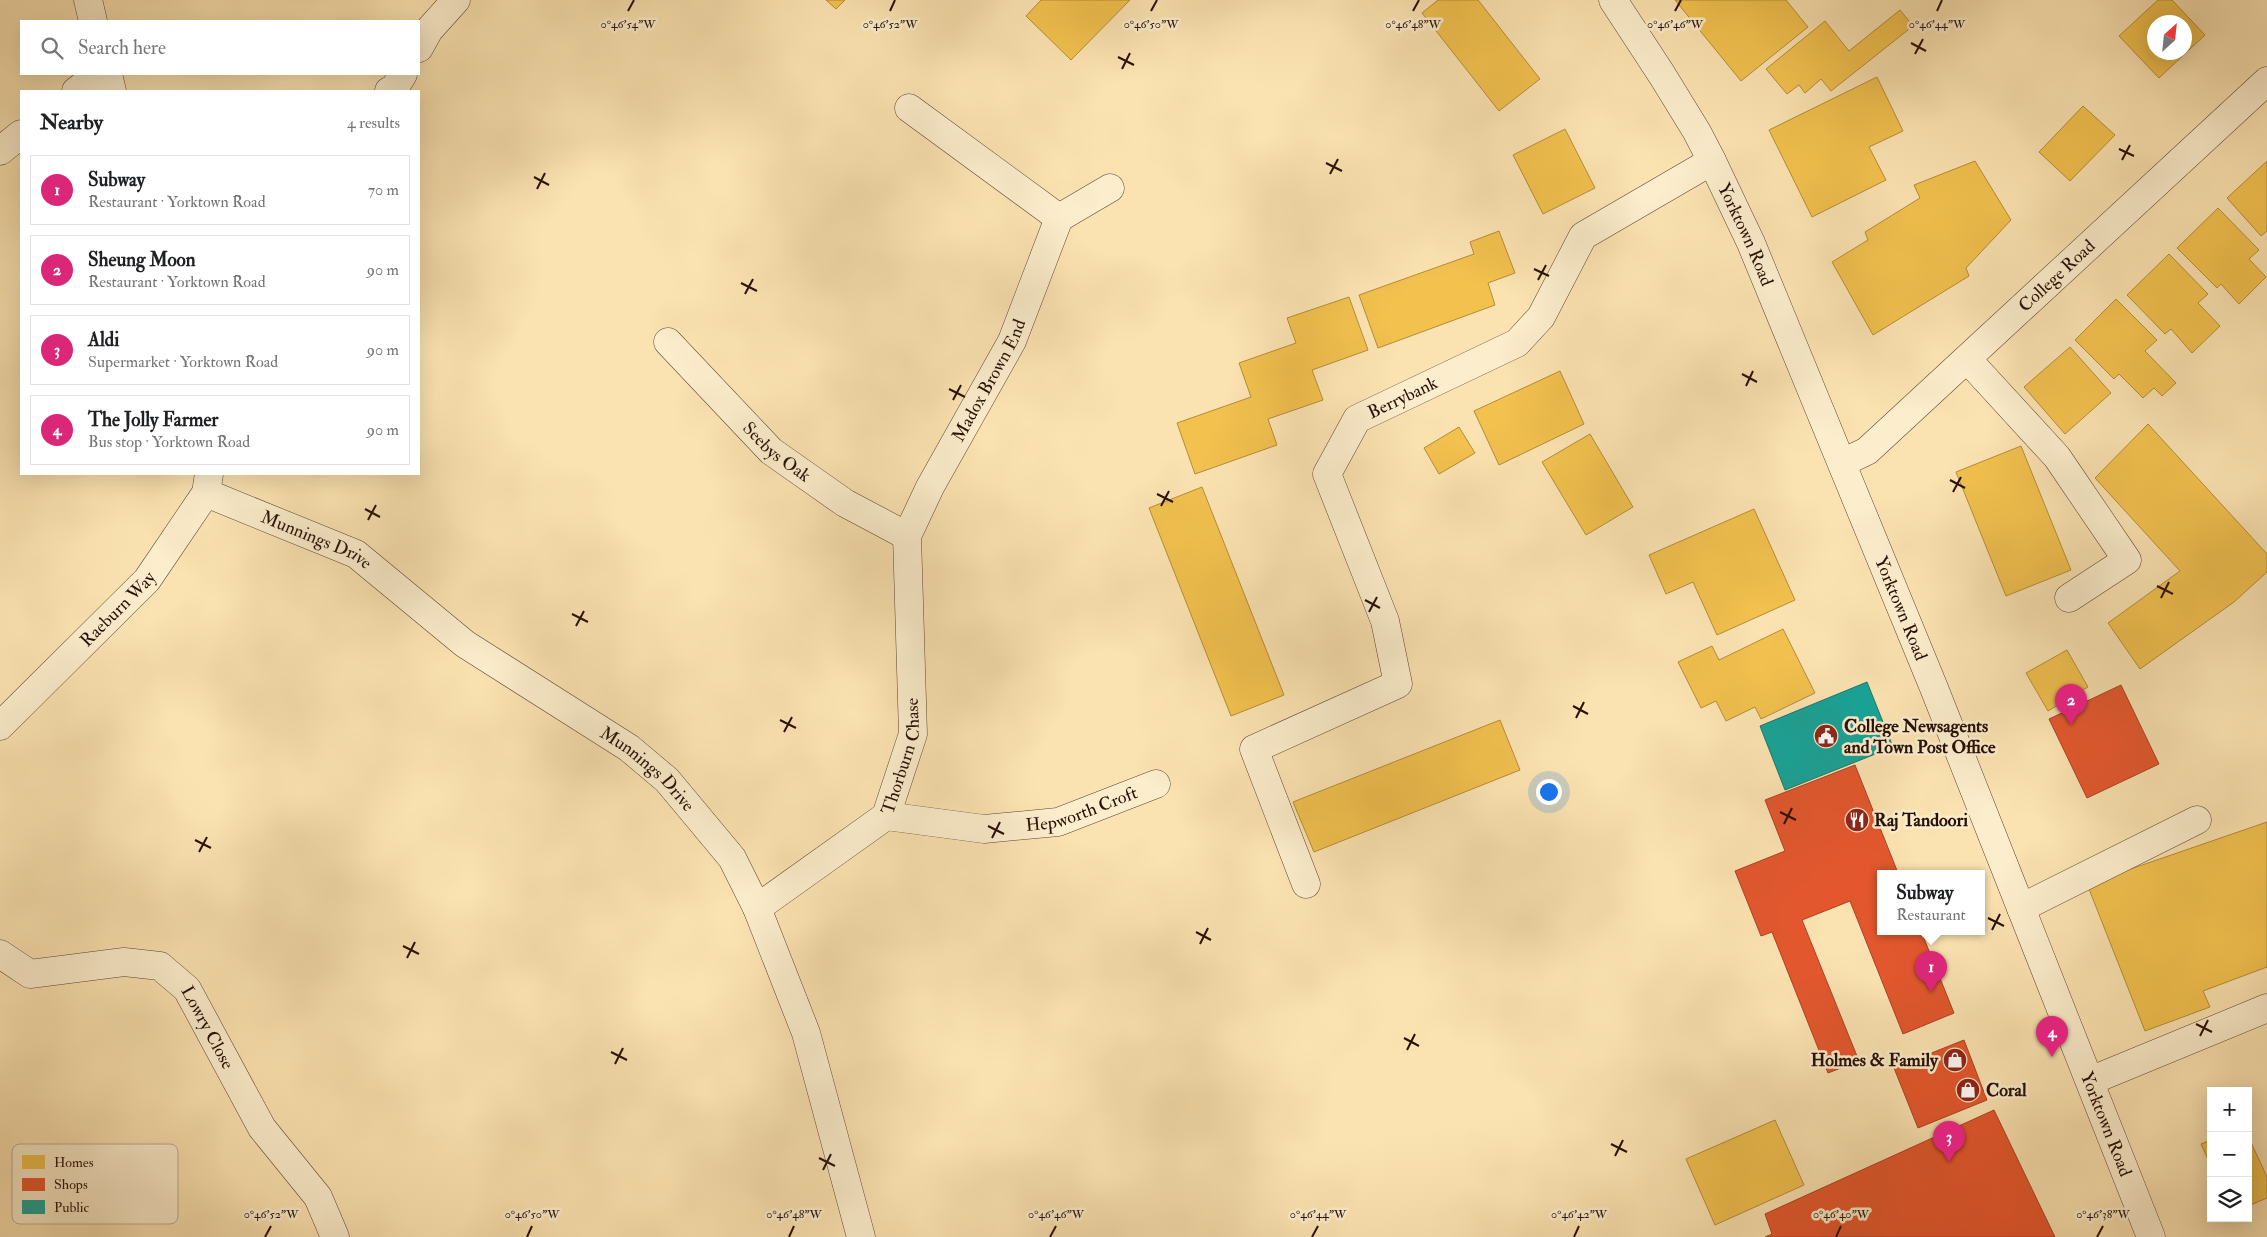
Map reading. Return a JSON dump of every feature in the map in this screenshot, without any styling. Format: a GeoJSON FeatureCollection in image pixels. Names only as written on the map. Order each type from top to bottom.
{"type":"FeatureCollection","features":[{"type":"Feature","properties":{"kind":"street"},"geometry":{"type":"LineString","coordinates":[[88,0],[93,20]]}},
{"type":"Feature","properties":{"kind":"street"},"geometry":{"type":"LineString","coordinates":[[420,46],[429,30],[456,0]]}},
{"type":"Feature","properties":{"kind":"street","name":"Yorktown Road"},"geometry":{"type":"LineString","coordinates":[[1613,0],[1662,75],[1712,161],[1751,243],[1842,463],[2151,1237]]}},
{"type":"Feature","properties":{"kind":"street"},"geometry":{"type":"LineString","coordinates":[[77,90],[97,75]]}},
{"type":"Feature","properties":{"kind":"street"},"geometry":{"type":"LineString","coordinates":[[108,75],[112,90]]}},
{"type":"Feature","properties":{"kind":"street"},"geometry":{"type":"LineString","coordinates":[[392,90],[402,75]]}},
{"type":"Feature","properties":{"kind":"street","name":"College Road"},"geometry":{"type":"LineString","coordinates":[[1842,463],[1867,451],[2267,81]]}},
{"type":"Feature","properties":{"kind":"street"},"geometry":{"type":"LineString","coordinates":[[909,108],[1059,218],[1110,188]]}},
{"type":"Feature","properties":{"kind":"street"},"geometry":{"type":"LineString","coordinates":[[0,151],[20,135]]}},
{"type":"Feature","properties":{"kind":"street","name":"Berrybank"},"geometry":{"type":"LineString","coordinates":[[1306,884],[1254,749],[1398,684],[1385,621],[1327,474],[1357,419],[1517,343],[1541,317],[1583,236],[1712,161]]}},
{"type":"Feature","properties":{"kind":"street","name":"Madox Brown End"},"geometry":{"type":"LineString","coordinates":[[907,536],[930,487],[1012,341],[1059,218]]}},
{"type":"Feature","properties":{"kind":"street","name":"Seebys Oak"},"geometry":{"type":"LineString","coordinates":[[668,342],[771,452],[845,503],[907,536]]}},
{"type":"Feature","properties":{"kind":"street"},"geometry":{"type":"LineString","coordinates":[[1967,359],[2057,457],[2127,560],[2069,598]]}},
{"type":"Feature","properties":{"kind":"street","name":"Raeburn Way"},"geometry":{"type":"LineString","coordinates":[[0,726],[147,580],[208,483]]}},
{"type":"Feature","properties":{"kind":"street","name":"Munnings Drive"},"geometry":{"type":"LineString","coordinates":[[208,483],[356,554],[466,644],[629,748],[667,780],[732,858],[757,908],[806,1033],[862,1237]]}},
{"type":"Feature","properties":{"kind":"street","name":"Thorburn Chase"},"geometry":{"type":"LineString","coordinates":[[757,908],[886,816],[913,734],[907,536]]}},
{"type":"Feature","properties":{"kind":"street","name":"Hepworth Croft"},"geometry":{"type":"LineString","coordinates":[[886,816],[984,829],[1058,822],[1156,784]]}},
{"type":"Feature","properties":{"kind":"street"},"geometry":{"type":"LineString","coordinates":[[2021,908],[2196,820]]}},
{"type":"Feature","properties":{"kind":"street","name":"Lowry Close"},"geometry":{"type":"LineString","coordinates":[[0,954],[30,974],[124,962],[160,966],[187,989],[262,1128],[318,1197],[335,1237]]}},
{"type":"Feature","properties":{"kind":"street"},"geometry":{"type":"LineString","coordinates":[[2090,1081],[2267,1008]]}},
{"type":"Feature","properties":{"kind":"building: Homes"},"geometry":{"type":"Polygon","coordinates":[[[826,0],[845,0],[836,9],[826,0]]]}},
{"type":"Feature","properties":{"kind":"building: Homes"},"geometry":{"type":"Polygon","coordinates":[[[1041,0],[1130,0],[1071,60],[1026,16],[1041,0]]]}},
{"type":"Feature","properties":{"kind":"building: Homes"},"geometry":{"type":"Polygon","coordinates":[[[1438,0],[1478,0],[1540,79],[1499,111],[1422,13],[1438,0]]]}},
{"type":"Feature","properties":{"kind":"building: Homes"},"geometry":{"type":"Polygon","coordinates":[[[1675,0],[1786,0],[1808,27],[1741,81],[1675,0]]]}},
{"type":"Feature","properties":{"kind":"building: Homes"},"geometry":{"type":"Polygon","coordinates":[[[2158,0],[2172,0],[2186,15],[2147,15],[2147,60],[2178,60],[2159,78],[2119,36],[2158,0]]]}},
{"type":"Feature","properties":{"kind":"building: Homes"},"geometry":{"type":"Polygon","coordinates":[[[1900,10],[1913,26],[1831,91],[1821,79],[1805,93],[1799,85],[1787,94],[1766,69],[1825,21],[1849,51],[1900,10]]]}},
{"type":"Feature","properties":{"kind":"building: Homes"},"geometry":{"type":"Polygon","coordinates":[[[2192,21],[2205,35],[2192,47],[2192,21]]]}},
{"type":"Feature","properties":{"kind":"building: Homes"},"geometry":{"type":"Polygon","coordinates":[[[1877,77],[1903,131],[1869,147],[1886,180],[1812,217],[1769,130],[1877,77]]]}},
{"type":"Feature","properties":{"kind":"building: Homes"},"geometry":{"type":"Polygon","coordinates":[[[2083,106],[2115,135],[2070,181],[2039,152],[2083,106]]]}},
{"type":"Feature","properties":{"kind":"building: Homes"},"geometry":{"type":"Polygon","coordinates":[[[1565,129],[1595,188],[1543,214],[1513,155],[1565,129]]]}},
{"type":"Feature","properties":{"kind":"building: Homes"},"geometry":{"type":"Polygon","coordinates":[[[1975,161],[2011,220],[1966,268],[1969,276],[1873,335],[1832,262],[1868,240],[1865,232],[1920,198],[1914,185],[1975,161]]]}},
{"type":"Feature","properties":{"kind":"building: Homes"},"geometry":{"type":"Polygon","coordinates":[[[2267,161],[2267,231],[2261,236],[2227,198],[2267,161]]]}},
{"type":"Feature","properties":{"kind":"building: Homes"},"geometry":{"type":"Polygon","coordinates":[[[2218,208],[2259,250],[2249,259],[2266,277],[2239,304],[2221,284],[2217,288],[2177,248],[2218,208]]]}},
{"type":"Feature","properties":{"kind":"building: Homes"},"geometry":{"type":"Polygon","coordinates":[[[1499,231],[1515,273],[1488,283],[1495,305],[1378,348],[1359,295],[1474,254],[1470,242],[1499,231]]]}},
{"type":"Feature","properties":{"kind":"building: Homes"},"geometry":{"type":"Polygon","coordinates":[[[2169,254],[2208,294],[2198,303],[2220,326],[2192,353],[2171,329],[2165,334],[2127,295],[2169,254]]]}},
{"type":"Feature","properties":{"kind":"building: Homes"},"geometry":{"type":"Polygon","coordinates":[[[1349,297],[1368,350],[1312,370],[1323,400],[1268,419],[1277,445],[1195,474],[1177,423],[1251,397],[1239,363],[1296,343],[1287,318],[1349,297]]]}},
{"type":"Feature","properties":{"kind":"building: Homes"},"geometry":{"type":"Polygon","coordinates":[[[2116,299],[2157,340],[2145,351],[2176,383],[2162,396],[2154,388],[2143,398],[2119,374],[2114,379],[2075,340],[2116,299]]]}},
{"type":"Feature","properties":{"kind":"building: Homes"},"geometry":{"type":"Polygon","coordinates":[[[2070,347],[2111,393],[2065,434],[2024,387],[2070,347]]]}},
{"type":"Feature","properties":{"kind":"building: Homes"},"geometry":{"type":"Polygon","coordinates":[[[1560,371],[1584,424],[1499,465],[1474,411],[1560,371]]]}},
{"type":"Feature","properties":{"kind":"building: Homes"},"geometry":{"type":"Polygon","coordinates":[[[2148,424],[2267,554],[2267,572],[2234,602],[2140,669],[2108,623],[2180,571],[2095,478],[2148,424]]]}},
{"type":"Feature","properties":{"kind":"building: Homes"},"geometry":{"type":"Polygon","coordinates":[[[1459,427],[1475,453],[1439,474],[1424,448],[1459,427]]]}},
{"type":"Feature","properties":{"kind":"building: Homes"},"geometry":{"type":"Polygon","coordinates":[[[1590,434],[1633,507],[1586,535],[1542,462],[1590,434]]]}},
{"type":"Feature","properties":{"kind":"building: Homes"},"geometry":{"type":"Polygon","coordinates":[[[2021,446],[2071,570],[2006,596],[1956,472],[2021,446]]]}},
{"type":"Feature","properties":{"kind":"building: Homes"},"geometry":{"type":"Polygon","coordinates":[[[1202,487],[1284,695],[1231,716],[1149,508],[1202,487]]]}},
{"type":"Feature","properties":{"kind":"building: Homes"},"geometry":{"type":"Polygon","coordinates":[[[1754,509],[1795,600],[1717,635],[1693,582],[1666,594],[1649,555],[1754,509]]]}},
{"type":"Feature","properties":{"kind":"building: Homes"},"geometry":{"type":"Polygon","coordinates":[[[1783,629],[1815,693],[1761,719],[1755,707],[1726,721],[1716,701],[1701,708],[1678,662],[1712,646],[1719,660],[1783,629]]]}},
{"type":"Feature","properties":{"kind":"building: Homes"},"geometry":{"type":"Polygon","coordinates":[[[2067,650],[2088,687],[2048,711],[2026,673],[2067,650]]]}},
{"type":"Feature","properties":{"kind":"building: Homes"},"geometry":{"type":"Polygon","coordinates":[[[1500,720],[1520,770],[1314,852],[1293,802],[1500,720]]]}},
{"type":"Feature","properties":{"kind":"building: Homes"},"geometry":{"type":"Polygon","coordinates":[[[2267,822],[2267,967],[2203,991],[2210,1007],[2145,1031],[2087,884],[2267,822]]]}},
{"type":"Feature","properties":{"kind":"building: Homes"},"geometry":{"type":"Polygon","coordinates":[[[1775,1120],[1804,1185],[1715,1225],[1686,1159],[1775,1120]]]}},
{"type":"Feature","properties":{"kind":"building: Homes"},"geometry":{"type":"Polygon","coordinates":[[[2207,1142],[2207,1157],[2201,1144],[2207,1142]]]}},
{"type":"Feature","properties":{"kind":"building: Homes"},"geometry":{"type":"Polygon","coordinates":[[[2252,1145],[2267,1177],[2267,1198],[2252,1204],[2252,1145]]]}},
{"type":"Feature","properties":{"kind":"building: Shops"},"geometry":{"type":"Polygon","coordinates":[[[2121,685],[2159,764],[2087,798],[2049,719],[2121,685]]]}},
{"type":"Feature","properties":{"kind":"building: Shops"},"geometry":{"type":"Polygon","coordinates":[[[1855,765],[1897,870],[1877,870],[1877,935],[1923,935],[1954,1013],[1903,1034],[1850,901],[1802,920],[1859,1061],[1828,1073],[1772,932],[1761,936],[1735,871],[1785,851],[1765,800],[1855,765]]]}},
{"type":"Feature","properties":{"kind":"building: Shops"},"geometry":{"type":"Polygon","coordinates":[[[1964,1040],[1987,1100],[1918,1128],[1894,1068],[1964,1040]]]}},
{"type":"Feature","properties":{"kind":"building: Shops"},"geometry":{"type":"Polygon","coordinates":[[[1994,1110],[2055,1237],[1765,1237],[1772,1234],[1765,1214],[1994,1110]]]}},
{"type":"Feature","properties":{"kind":"building: Public","name":"College Newsagents and Town Post Office"},"geometry":{"type":"Polygon","coordinates":[[[1867,682],[1893,747],[1785,790],[1760,726],[1867,682]]]}},
{"type":"Feature","properties":{"kind":"place","name":"Sheung Moon"},"geometry":{"type":"Point","coordinates":[2071,725]}},
{"type":"Feature","properties":{"kind":"place","name":"College Newsagents and Town Post Office"},"geometry":{"type":"Point","coordinates":[1826,736]}},
{"type":"Feature","properties":{"kind":"place","name":"Raj Tandoori"},"geometry":{"type":"Point","coordinates":[1857,820]}},
{"type":"Feature","properties":{"kind":"place","name":"Subway"},"geometry":{"type":"Point","coordinates":[1931,992]}},
{"type":"Feature","properties":{"kind":"place","name":"The Jolly Farmer"},"geometry":{"type":"Point","coordinates":[2052,1057]}},
{"type":"Feature","properties":{"kind":"place","name":"Holmes & Family"},"geometry":{"type":"Point","coordinates":[1955,1060]}},
{"type":"Feature","properties":{"kind":"place","name":"Coral"},"geometry":{"type":"Point","coordinates":[1968,1090]}},
{"type":"Feature","properties":{"kind":"place","name":"Aldi"},"geometry":{"type":"Point","coordinates":[1949,1162]}}]}
